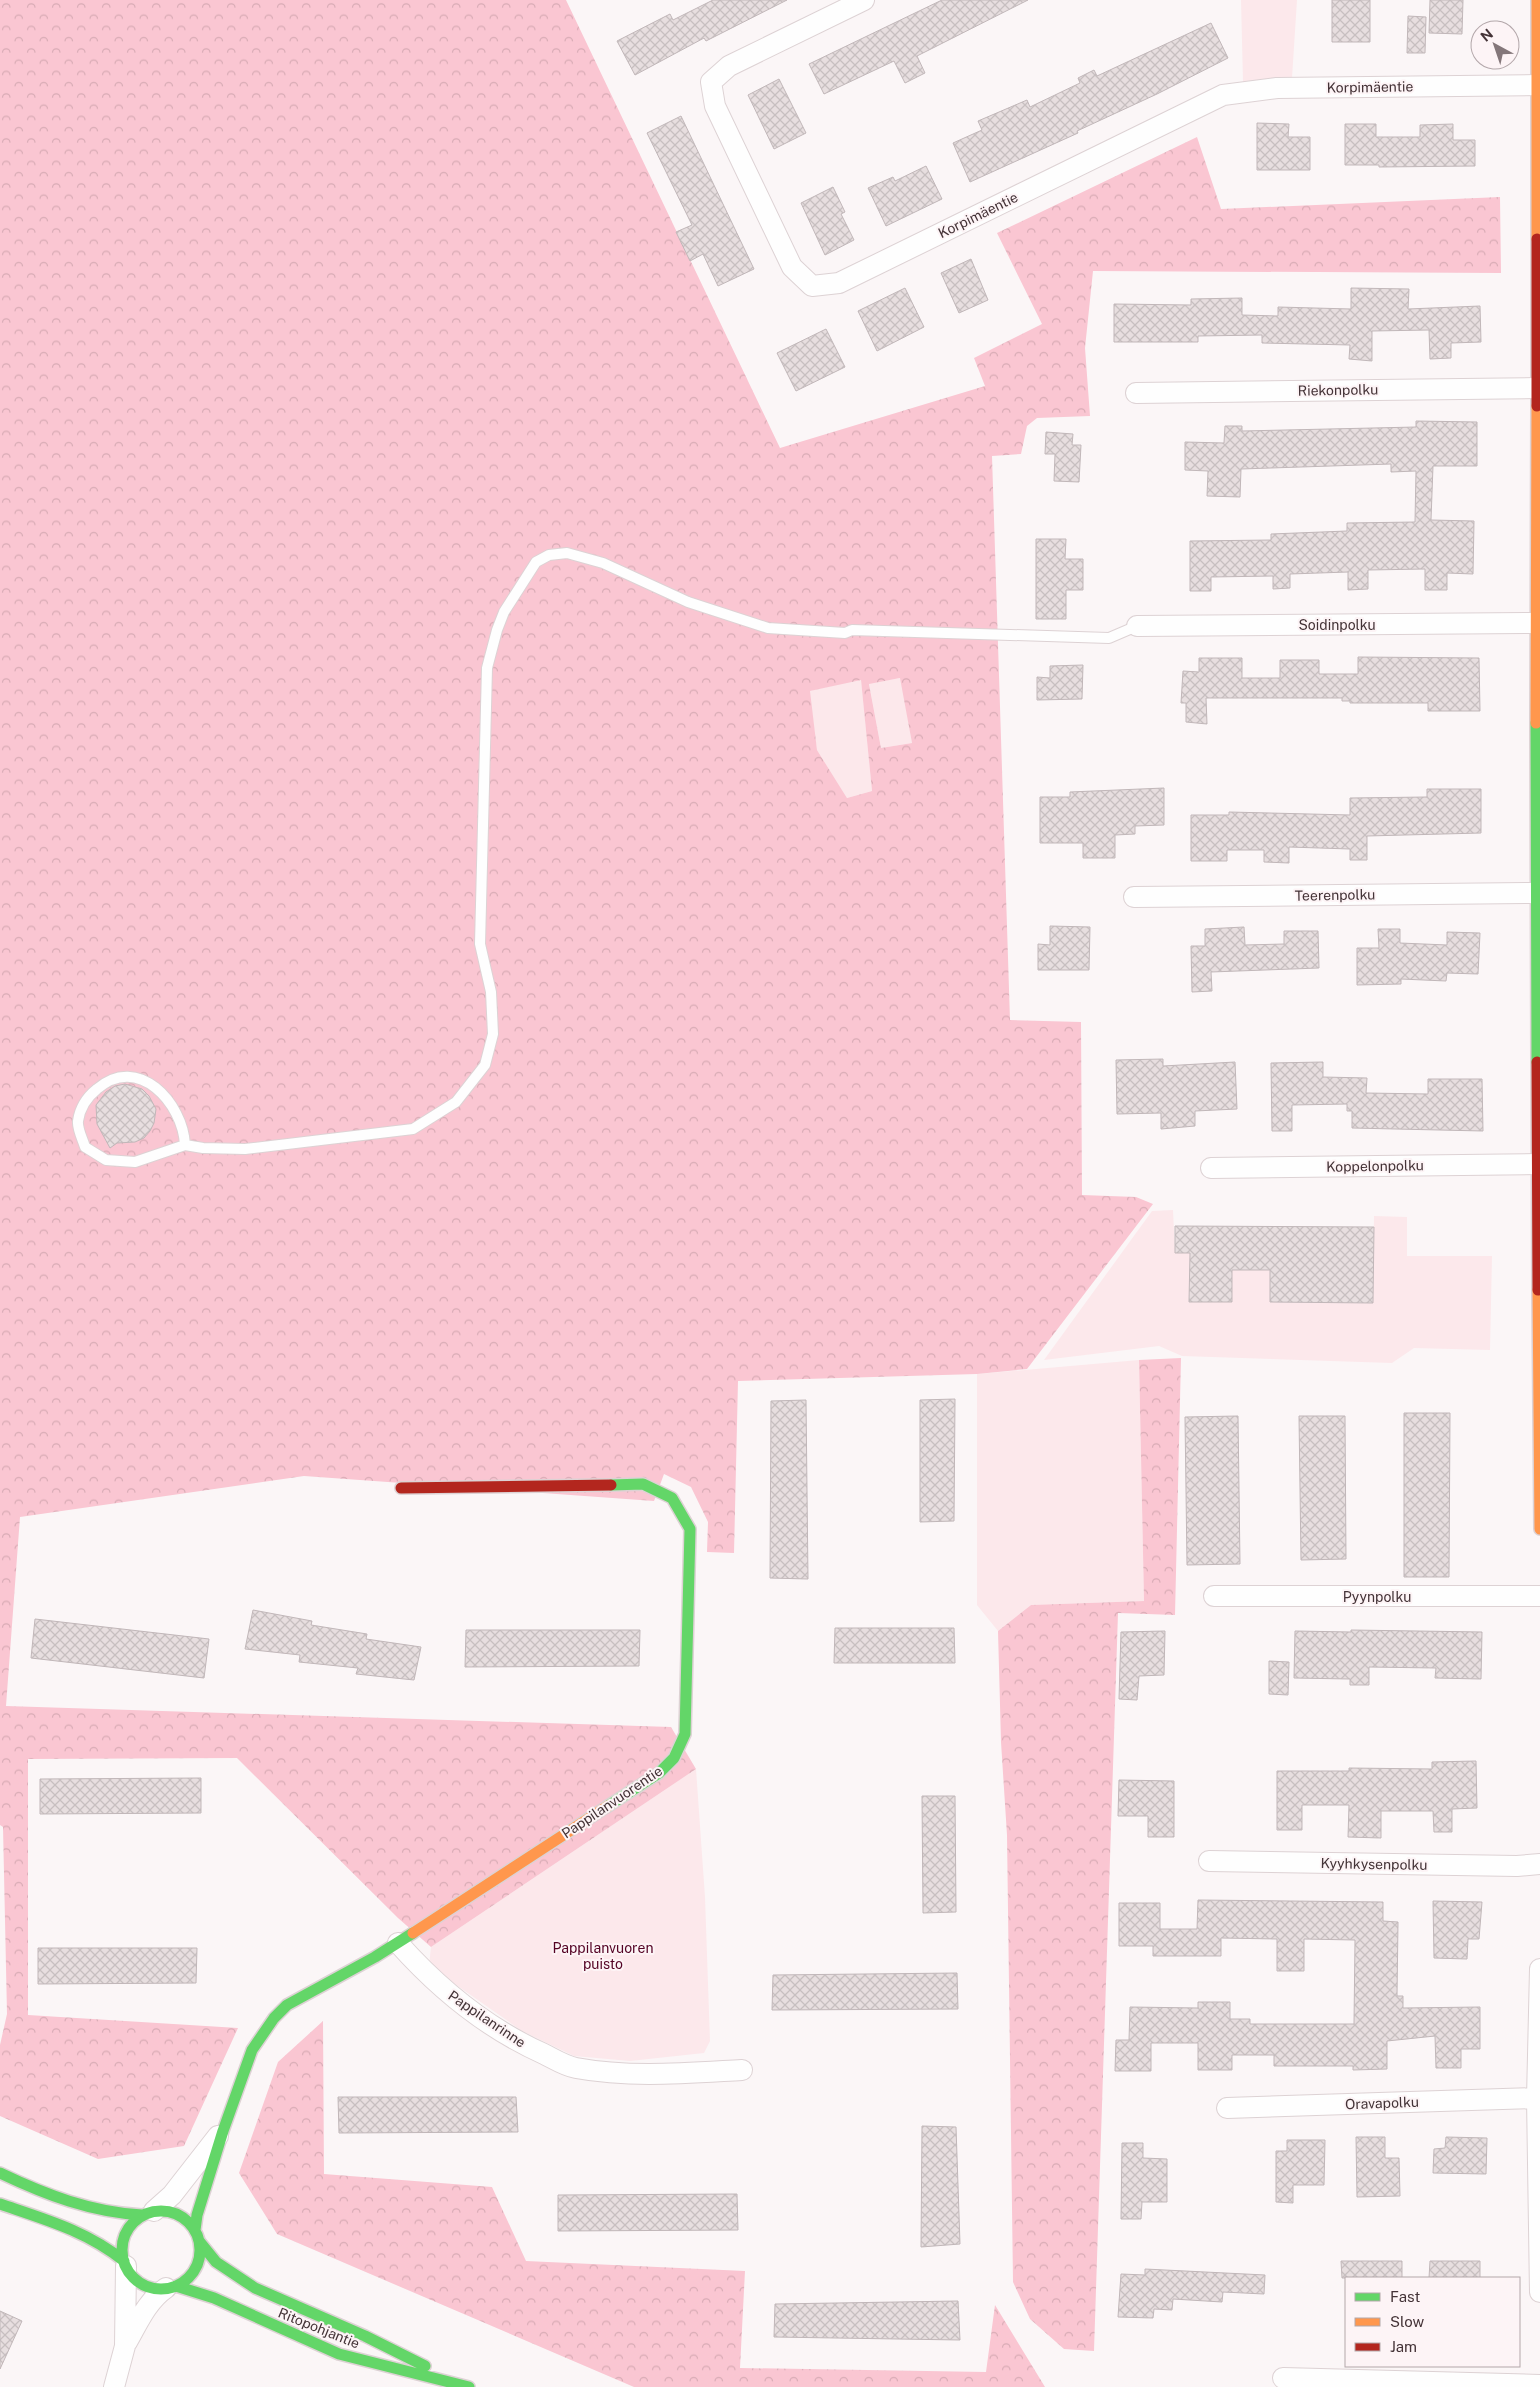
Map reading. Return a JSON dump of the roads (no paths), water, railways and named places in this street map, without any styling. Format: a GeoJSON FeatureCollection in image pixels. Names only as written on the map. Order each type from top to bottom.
{"type":"FeatureCollection","features":[{"type":"Feature","properties":{"kind":"street","name":"Korpimäentie"},"geometry":{"type":"LineString","coordinates":[[864,0],[729,66],[711,82],[715,106],[792,267],[812,286],[839,283],[1223,95],[1277,88],[1539,86]]}},
{"type":"Feature","properties":{"kind":"street"},"geometry":{"type":"LineString","coordinates":[[1537,0],[1539,86],[1536,893],[1539,923],[1540,1529]]}},
{"type":"Feature","properties":{"kind":"street","name":"Riekonpolku"},"geometry":{"type":"LineString","coordinates":[[1136,392],[1538,388]]}},
{"type":"Feature","properties":{"kind":"street","name":"Soidinpolku"},"geometry":{"type":"LineString","coordinates":[[1137,626],[1538,623]]}},
{"type":"Feature","properties":{"kind":"street","name":"Teerenpolku"},"geometry":{"type":"LineString","coordinates":[[1134,897],[1536,893]]}},
{"type":"Feature","properties":{"kind":"street","name":"Koppelonpolku"},"geometry":{"type":"LineString","coordinates":[[1211,1168],[1538,1164]]}},
{"type":"Feature","properties":{"kind":"street","name":"Pappilanvuorentie"},"geometry":{"type":"LineString","coordinates":[[195,2230],[197,2215],[223,2131],[252,2050],[274,2018],[287,2005],[398,1943],[659,1773],[674,1758],[685,1734],[687,1716],[687,1619],[690,1529],[672,1498],[643,1484],[402,1488]]}},
{"type":"Feature","properties":{"kind":"street","name":"Pyynpolku"},"geometry":{"type":"LineString","coordinates":[[1214,1596],[1540,1596]]}},
{"type":"Feature","properties":{"kind":"street","name":"Kyyhkysenpolku"},"geometry":{"type":"LineString","coordinates":[[1209,1861],[1517,1866],[1540,1864]]}},
{"type":"Feature","properties":{"kind":"street","name":"Pappilanrinne"},"geometry":{"type":"LineString","coordinates":[[398,1943],[416,1964],[456,2000],[514,2041],[574,2068],[632,2074],[742,2070]]}},
{"type":"Feature","properties":{"kind":"street"},"geometry":{"type":"LineString","coordinates":[[1540,1969],[1537,2098],[1539,2126],[1540,2292]]}},
{"type":"Feature","properties":{"kind":"street","name":"Oravapolku"},"geometry":{"type":"LineString","coordinates":[[1227,2108],[1537,2098]]}},
{"type":"Feature","properties":{"kind":"street","name":"Pappilanvuorentie"},"geometry":{"type":"LineString","coordinates":[[148,2213],[172,2195],[191,2168],[223,2131]]}},
{"type":"Feature","properties":{"kind":"street"},"geometry":{"type":"LineString","coordinates":[[0,2173],[44,2192],[102,2212],[118,2215],[166,2211],[180,2215],[195,2230],[199,2241],[200,2253],[198,2264],[186,2281],[157,2294],[147,2306],[125,2346],[114,2387]]}},
{"type":"Feature","properties":{"kind":"street"},"geometry":{"type":"LineString","coordinates":[[0,2204],[88,2234],[102,2242],[125,2263],[136,2280],[143,2285],[155,2288],[171,2287]]}},
{"type":"Feature","properties":{"kind":"street"},"geometry":{"type":"LineString","coordinates":[[125,2346],[125,2263],[122,2244],[132,2223],[148,2213]]}},
{"type":"Feature","properties":{"kind":"street","name":"Ritopohjantie"},"geometry":{"type":"LineString","coordinates":[[199,2241],[216,2262],[256,2288],[385,2346],[469,2387]]}},
{"type":"Feature","properties":{"kind":"street","name":"Ritopohjantie"},"geometry":{"type":"LineString","coordinates":[[171,2287],[217,2298],[322,2348],[369,2364],[456,2382]]}},
{"type":"Feature","properties":{"kind":"street"},"geometry":{"type":"LineString","coordinates":[[1283,2378],[1540,2385]]}},
{"type":"Feature","properties":{"kind":"lane"},"geometry":{"type":"LineString","coordinates":[[185,1145],[184,1132],[169,1101],[152,1084],[130,1076],[106,1081],[85,1099],[78,1122],[84,1147],[106,1160],[135,1162],[185,1145],[203,1148],[245,1149],[413,1129],[456,1102],[485,1065],[493,1034],[490,992],[480,944],[488,668],[496,630],[504,612],[536,562],[549,555],[567,553],[604,563],[688,602],[768,628],[845,634],[852,630],[1109,638],[1137,626]]}},
{"type":"Feature","properties":{"kind":"park label","name":"Pappilanvuoren puisto"},"geometry":{"type":"Point","coordinates":[603,1956]}}]}
